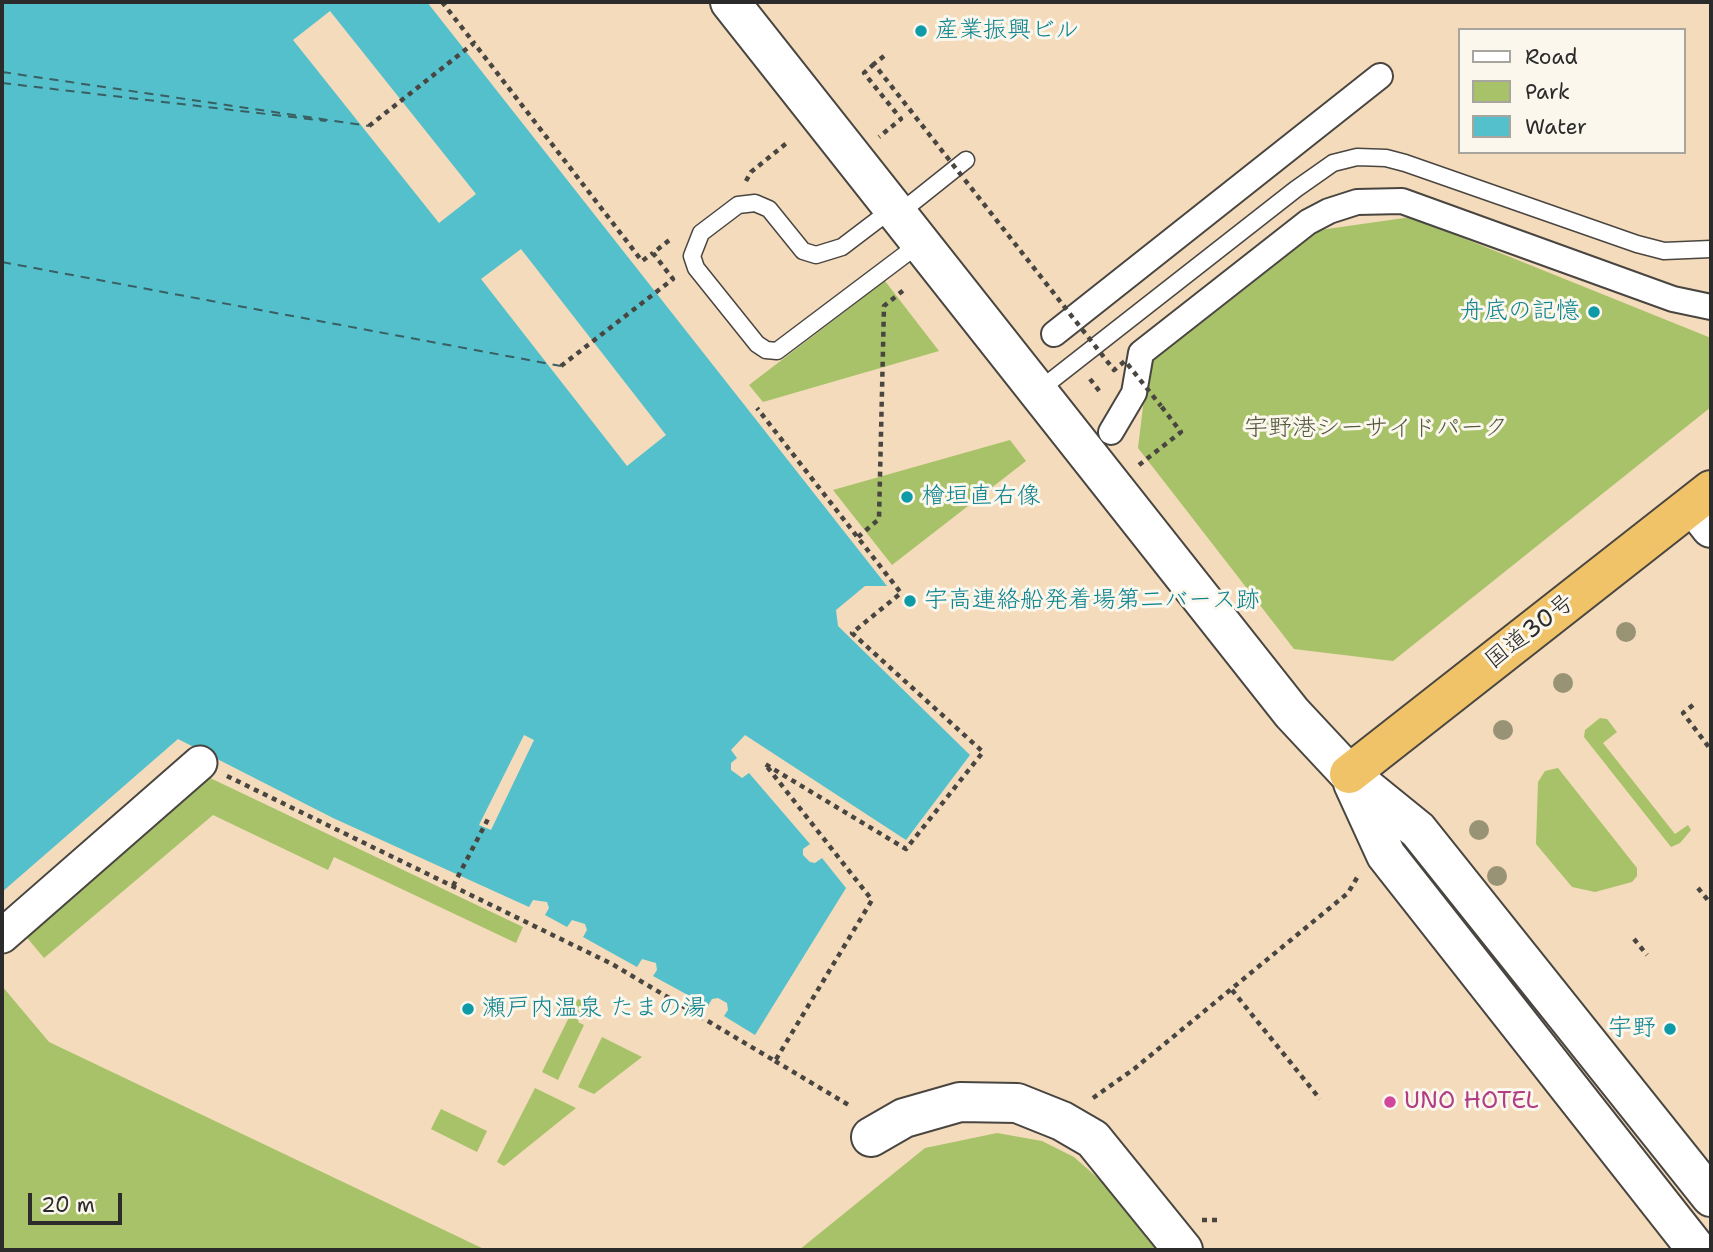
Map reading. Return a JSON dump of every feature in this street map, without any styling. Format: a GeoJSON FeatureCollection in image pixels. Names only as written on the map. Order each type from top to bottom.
{"type":"FeatureCollection","features":[{"type":"Feature","properties":{"kind":"highway","name":"国道30号"},"geometry":{"type":"LineString","coordinates":[[1349,774],[1705,508]]}},
{"type":"Feature","properties":{"kind":"street"},"geometry":{"type":"LineString","coordinates":[[730,2],[1036,393],[1292,713],[1349,774],[1418,830],[1711,1197]]}},
{"type":"Feature","properties":{"kind":"street"},"geometry":{"type":"LineString","coordinates":[[1054,334],[1380,76]]}},
{"type":"Feature","properties":{"kind":"street"},"geometry":{"type":"LineString","coordinates":[[1111,432],[1134,393],[1141,353],[1308,222],[1329,211],[1357,202],[1402,201],[1673,299],[1711,307]]}},
{"type":"Feature","properties":{"kind":"street"},"geometry":{"type":"LineString","coordinates":[[2,936],[200,763]]}},
{"type":"Feature","properties":{"kind":"street"},"geometry":{"type":"LineString","coordinates":[[1349,774],[1386,855],[1697,1250]]}},
{"type":"Feature","properties":{"kind":"street"},"geometry":{"type":"LineString","coordinates":[[871,1137],[904,1118],[960,1102],[1017,1103],[1062,1121],[1093,1139],[1183,1250]]}},
{"type":"Feature","properties":{"kind":"lane"},"geometry":{"type":"LineString","coordinates":[[1036,393],[1296,188],[1333,163],[1357,157],[1386,158],[1405,163],[1651,248],[1676,251],[1711,249]]}},
{"type":"Feature","properties":{"kind":"lane"},"geometry":{"type":"LineString","coordinates":[[902,222],[816,255],[803,251],[769,209],[755,202],[738,205],[701,233],[694,244],[692,256],[696,268],[757,344],[766,350],[777,351],[966,160]]}},
{"type":"Feature","properties":{"kind":"path"},"geometry":{"type":"LineString","coordinates":[[442,2],[472,45],[642,261],[653,253]]}},
{"type":"Feature","properties":{"kind":"path"},"geometry":{"type":"LineString","coordinates":[[369,126],[472,45]]}},
{"type":"Feature","properties":{"kind":"path"},"geometry":{"type":"LineString","coordinates":[[879,137],[901,119],[864,73],[884,56]]}},
{"type":"Feature","properties":{"kind":"path"},"geometry":{"type":"LineString","coordinates":[[874,64],[1114,370],[1125,361],[1181,432],[1139,466]]}},
{"type":"Feature","properties":{"kind":"path"},"geometry":{"type":"LineString","coordinates":[[561,366],[661,289]]}},
{"type":"Feature","properties":{"kind":"path"},"geometry":{"type":"LineString","coordinates":[[858,537],[879,519],[884,306],[905,289]]}},
{"type":"Feature","properties":{"kind":"path"},"geometry":{"type":"LineString","coordinates":[[200,763],[455,884],[612,964],[775,1061],[872,900],[765,764],[906,849],[984,752],[852,634],[901,593],[757,408]]}},
{"type":"Feature","properties":{"kind":"path"},"geometry":{"type":"LineString","coordinates":[[1693,705],[1683,713],[1711,750]]}},
{"type":"Feature","properties":{"kind":"path"},"geometry":{"type":"LineString","coordinates":[[455,884],[488,819]]}},
{"type":"Feature","properties":{"kind":"path"},"geometry":{"type":"LineString","coordinates":[[1062,1121],[1134,1069],[1232,990],[1348,893],[1358,876]]}},
{"type":"Feature","properties":{"kind":"path"},"geometry":{"type":"LineString","coordinates":[[1698,888],[1711,904]]}},
{"type":"Feature","properties":{"kind":"path"},"geometry":{"type":"LineString","coordinates":[[1634,939],[1647,955]]}},
{"type":"Feature","properties":{"kind":"path"},"geometry":{"type":"LineString","coordinates":[[1232,990],[1320,1099]]}},
{"type":"Feature","properties":{"kind":"green space","name":"宇野港シーサイドパーク"},"geometry":{"type":"Polygon","coordinates":[[[1411,217],[1711,338],[1711,407],[1393,661],[1294,649],[1138,448],[1148,365],[1320,230],[1411,217]]]}},
{"type":"Feature","properties":{"kind":"green space"},"geometry":{"type":"Polygon","coordinates":[[[885,281],[939,351],[763,402],[749,385],[885,281]]]}},
{"type":"Feature","properties":{"kind":"green space"},"geometry":{"type":"Polygon","coordinates":[[[1010,440],[1026,461],[892,565],[833,490],[1010,440]]]}},
{"type":"Feature","properties":{"kind":"green space"},"geometry":{"type":"Polygon","coordinates":[[[1600,718],[1607,719],[1617,732],[1603,743],[1675,834],[1688,825],[1691,830],[1680,843],[1671,847],[1584,737],[1585,730],[1600,718]]]}},
{"type":"Feature","properties":{"kind":"green space"},"geometry":{"type":"Polygon","coordinates":[[[1558,768],[1637,868],[1637,876],[1632,882],[1595,892],[1572,887],[1536,844],[1538,782],[1545,771],[1558,768]]]}},
{"type":"Feature","properties":{"kind":"green space"},"geometry":{"type":"Polygon","coordinates":[[[208,777],[523,927],[516,943],[334,857],[328,870],[213,815],[44,958],[23,933],[208,777]]]}},
{"type":"Feature","properties":{"kind":"green space"},"geometry":{"type":"Polygon","coordinates":[[[2,986],[49,1042],[486,1250],[2,1250],[2,986]]]}},
{"type":"Feature","properties":{"kind":"green space"},"geometry":{"type":"Polygon","coordinates":[[[578,999],[587,1003],[578,1022],[584,1025],[558,1080],[542,1072],[578,999]]]}},
{"type":"Feature","properties":{"kind":"green space"},"geometry":{"type":"Polygon","coordinates":[[[602,1037],[642,1057],[594,1094],[578,1087],[602,1037]]]}},
{"type":"Feature","properties":{"kind":"green space"},"geometry":{"type":"Polygon","coordinates":[[[535,1088],[576,1108],[504,1166],[497,1162],[535,1088]]]}},
{"type":"Feature","properties":{"kind":"green space"},"geometry":{"type":"Polygon","coordinates":[[[441,1109],[487,1131],[477,1152],[431,1129],[441,1109]]]}},
{"type":"Feature","properties":{"kind":"green space"},"geometry":{"type":"Polygon","coordinates":[[[997,1133],[1042,1141],[1074,1157],[1100,1180],[1156,1250],[799,1250],[925,1148],[997,1133]]]}},
{"type":"Feature","properties":{"kind":"water"},"geometry":{"type":"Polygon","coordinates":[[[2,2],[427,2],[887,586],[865,586],[836,610],[838,626],[970,755],[906,840],[745,735],[731,750],[737,758],[731,763],[731,770],[742,778],[749,773],[810,844],[803,849],[803,855],[815,863],[822,858],[846,888],[755,1035],[724,1016],[728,1010],[727,1003],[718,998],[712,999],[708,1006],[653,976],[657,970],[656,963],[642,959],[637,967],[583,937],[587,930],[585,924],[572,920],[567,927],[545,915],[549,908],[547,902],[533,900],[529,907],[333,818],[178,739],[2,892],[2,2]]]}},
{"type":"Feature","properties":{"kind":"pier"},"geometry":{"type":"Polygon","coordinates":[[[330,11],[476,194],[439,223],[293,40],[330,11]]]}},
{"type":"Feature","properties":{"kind":"pier"},"geometry":{"type":"Polygon","coordinates":[[[521,249],[666,435],[627,466],[481,279],[521,249]]]}},
{"type":"Feature","properties":{"kind":"pier"},"geometry":{"type":"Polygon","coordinates":[[[524,735],[534,740],[491,830],[479,825],[524,735]]]}},
{"type":"Feature","properties":{"kind":"ferry route"},"geometry":{"type":"LineString","coordinates":[[2,72],[369,126]]}},
{"type":"Feature","properties":{"kind":"ferry route"},"geometry":{"type":"LineString","coordinates":[[2,83],[326,121]]}},
{"type":"Feature","properties":{"kind":"ferry route"},"geometry":{"type":"LineString","coordinates":[[2,262],[561,366]]}},
{"type":"Feature","properties":{"kind":"place","name":"産業振興ビル"},"geometry":{"type":"Point","coordinates":[921,31]}},
{"type":"Feature","properties":{"kind":"place","name":"舟底の記憶"},"geometry":{"type":"Point","coordinates":[1594,312]}},
{"type":"Feature","properties":{"kind":"place","name":"檜垣直右像"},"geometry":{"type":"Point","coordinates":[907,497]}},
{"type":"Feature","properties":{"kind":"place","name":"宇高連絡船発着場第二バース跡"},"geometry":{"type":"Point","coordinates":[910,601]}},
{"type":"Feature","properties":{"kind":"place","name":"瀬戸内温泉 たまの湯"},"geometry":{"type":"Point","coordinates":[468,1009]}},
{"type":"Feature","properties":{"kind":"place","name":"宇野"},"geometry":{"type":"Point","coordinates":[1670,1029]}},
{"type":"Feature","properties":{"kind":"place","name":"UNO HOTEL"},"geometry":{"type":"Point","coordinates":[1390,1102]}}]}
